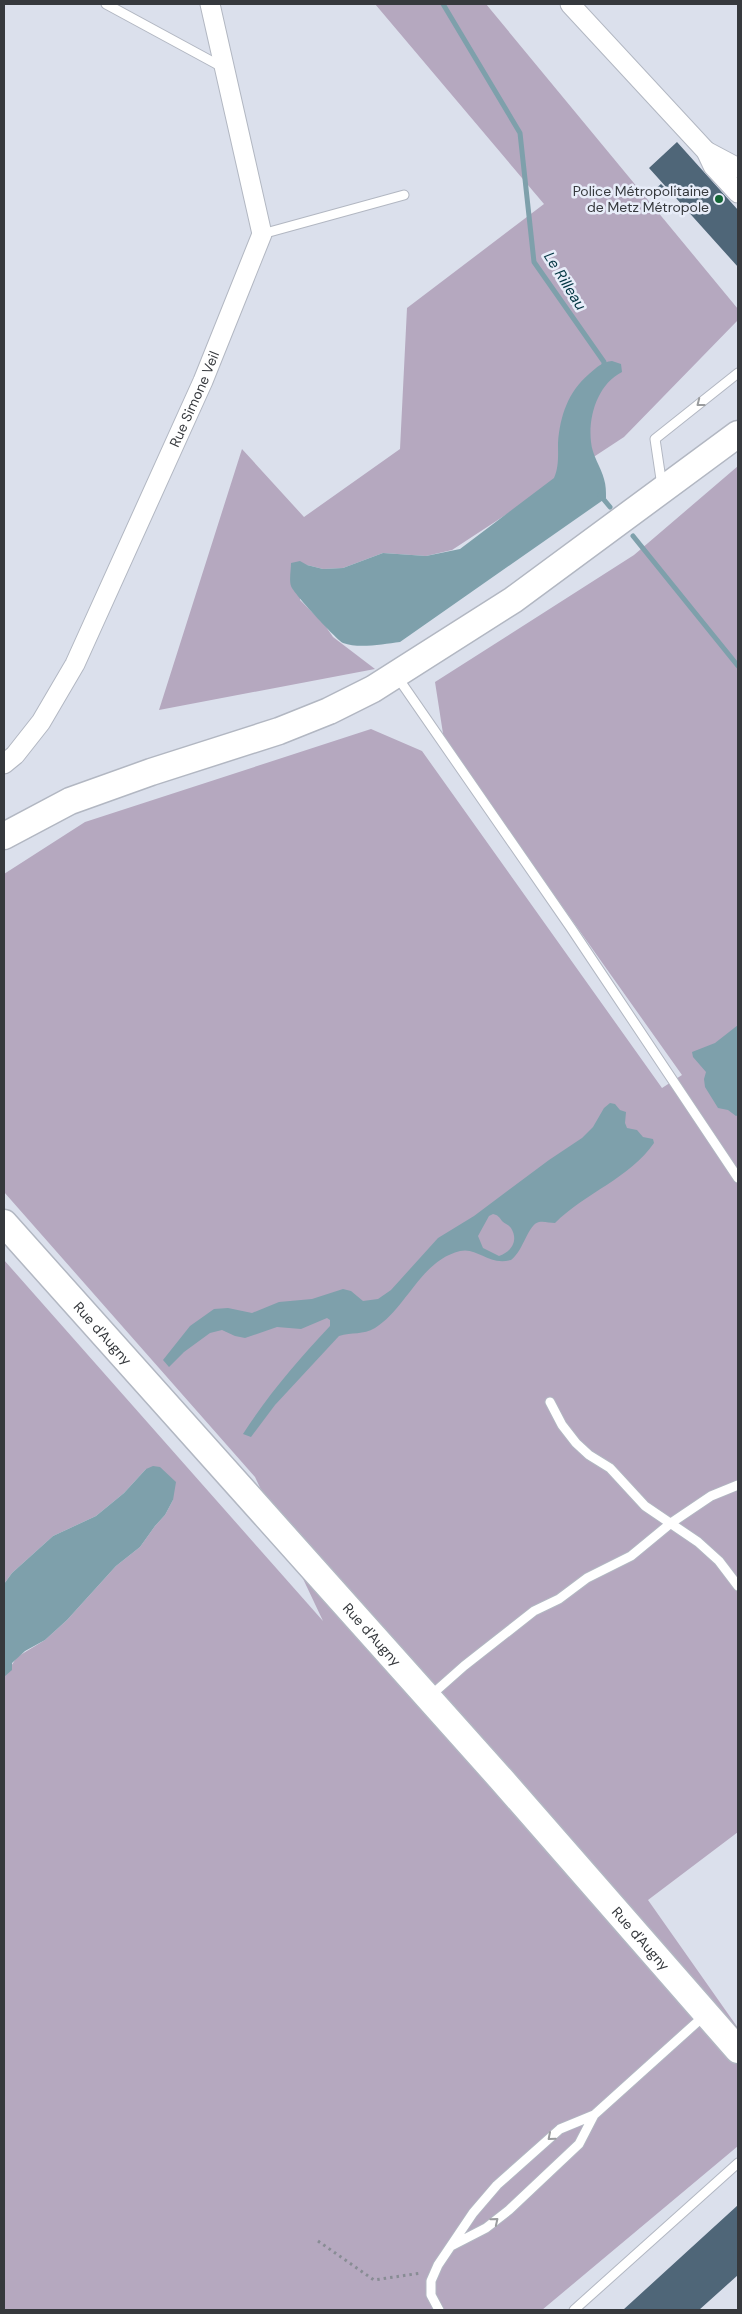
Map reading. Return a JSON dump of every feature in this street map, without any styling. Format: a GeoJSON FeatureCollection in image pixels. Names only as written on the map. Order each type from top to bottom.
{"type":"FeatureCollection","features":[{"type":"Feature","properties":{"kind":"main road"},"geometry":{"type":"LineString","coordinates":[[4,836],[70,801],[151,772],[279,731],[329,711],[373,689],[513,600],[738,434]]}},
{"type":"Feature","properties":{"kind":"main road","name":"Rue d'Augny"},"geometry":{"type":"LineString","coordinates":[[4,1223],[428,1698],[738,2050]]}},
{"type":"Feature","properties":{"kind":"street"},"geometry":{"type":"LineString","coordinates":[[210,4],[262,234]]}},
{"type":"Feature","properties":{"kind":"street"},"geometry":{"type":"LineString","coordinates":[[572,5],[706,151],[713,166],[738,193]]}},
{"type":"Feature","properties":{"kind":"street"},"geometry":{"type":"LineString","coordinates":[[706,151],[738,168]]}},
{"type":"Feature","properties":{"kind":"street","name":"Rue Simone Veil"},"geometry":{"type":"LineString","coordinates":[[4,764],[15,755],[41,722],[75,664],[202,381],[262,234]]}},
{"type":"Feature","properties":{"kind":"lane"},"geometry":{"type":"LineString","coordinates":[[106,4],[226,70]]}},
{"type":"Feature","properties":{"kind":"lane"},"geometry":{"type":"LineString","coordinates":[[262,234],[404,196]]}},
{"type":"Feature","properties":{"kind":"lane"},"geometry":{"type":"LineString","coordinates":[[662,490],[655,439],[738,373]]}},
{"type":"Feature","properties":{"kind":"lane"},"geometry":{"type":"LineString","coordinates":[[396,675],[572,928],[738,1178]]}},
{"type":"Feature","properties":{"kind":"lane"},"geometry":{"type":"LineString","coordinates":[[550,1402],[562,1425],[576,1443],[589,1455],[610,1468],[645,1506],[698,1542],[719,1561],[738,1586]]}},
{"type":"Feature","properties":{"kind":"lane"},"geometry":{"type":"LineString","coordinates":[[428,1698],[464,1666],[534,1610],[559,1600],[587,1578],[631,1556],[671,1523],[711,1496],[738,1485]]}},
{"type":"Feature","properties":{"kind":"lane"},"geometry":{"type":"LineString","coordinates":[[439,2310],[431,2295],[432,2281],[438,2265],[473,2213],[497,2185],[560,2129],[594,2115],[706,2014]]}},
{"type":"Feature","properties":{"kind":"lane"},"geometry":{"type":"LineString","coordinates":[[453,2245],[486,2228],[509,2210],[579,2144],[594,2115]]}},
{"type":"Feature","properties":{"kind":"lane"},"geometry":{"type":"LineString","coordinates":[[574,2310],[738,2163]]}},
{"type":"Feature","properties":{"kind":"path"},"geometry":{"type":"LineString","coordinates":[[318,2241],[374,2280],[421,2273],[432,2281]]}},
{"type":"Feature","properties":{"kind":"shaded area"},"geometry":{"type":"Polygon","coordinates":[[[375,4],[486,4],[738,309],[738,320],[624,437],[452,550],[426,556],[383,553],[343,568],[323,569],[307,565],[300,600],[324,624],[333,637],[375,669],[159,710],[242,449],[304,517],[400,449],[407,308],[544,204],[375,4]]]}},
{"type":"Feature","properties":{"kind":"shaded area"},"geometry":{"type":"Polygon","coordinates":[[[738,466],[738,1832],[648,1900],[738,2028],[738,2146],[542,2310],[4,2310],[4,1677],[17,1657],[45,1640],[67,1620],[116,1566],[140,1547],[165,1515],[173,1500],[146,1469],[124,1493],[96,1516],[53,1536],[12,1573],[4,1584],[4,1260],[323,1621],[255,1477],[4,1192],[4,874],[85,822],[371,729],[422,751],[662,1088],[682,1075],[444,740],[435,682],[634,555],[738,466]]]}},
{"type":"Feature","properties":{"kind":"water"},"geometry":{"type":"Polygon","coordinates":[[[612,361],[621,364],[622,372],[607,384],[596,402],[590,432],[593,452],[605,481],[606,498],[400,642],[364,646],[343,643],[316,616],[291,586],[291,563],[300,561],[323,569],[343,568],[383,553],[426,556],[460,549],[554,478],[561,423],[566,405],[582,381],[602,364],[612,361]]]}},
{"type":"Feature","properties":{"kind":"water"},"geometry":{"type":"Polygon","coordinates":[[[738,1025],[738,1115],[736,1116],[728,1110],[718,1108],[705,1087],[704,1079],[706,1072],[693,1057],[692,1052],[715,1043],[738,1025]]]}},
{"type":"Feature","properties":{"kind":"water"},"geometry":{"type":"Polygon","coordinates":[[[610,1103],[615,1104],[620,1110],[626,1112],[625,1123],[627,1128],[637,1130],[643,1137],[653,1139],[654,1143],[633,1166],[567,1212],[555,1223],[539,1222],[535,1224],[511,1260],[496,1261],[466,1250],[446,1256],[434,1264],[396,1309],[375,1328],[366,1332],[339,1336],[275,1405],[251,1437],[243,1434],[284,1378],[330,1326],[330,1320],[327,1318],[301,1329],[277,1327],[245,1338],[222,1330],[210,1333],[184,1352],[169,1367],[163,1360],[190,1326],[214,1309],[228,1308],[252,1313],[279,1302],[312,1299],[343,1289],[351,1291],[363,1301],[378,1299],[391,1290],[438,1238],[474,1216],[582,1138],[593,1127],[604,1108],[610,1103]],[[493,1214],[489,1216],[478,1236],[483,1248],[499,1256],[510,1249],[514,1242],[514,1237],[510,1227],[493,1214]]]}},
{"type":"Feature","properties":{"kind":"water"},"geometry":{"type":"Polygon","coordinates":[[[153,1466],[160,1467],[176,1482],[173,1500],[165,1515],[140,1547],[116,1566],[67,1620],[45,1640],[25,1651],[12,1663],[12,1670],[4,1677],[4,1584],[12,1573],[53,1536],[96,1516],[124,1493],[146,1469],[153,1466]]]}},
{"type":"Feature","properties":{"kind":"building"},"geometry":{"type":"Polygon","coordinates":[[[677,142],[738,210],[738,267],[649,168],[677,142]]]}},
{"type":"Feature","properties":{"kind":"building"},"geometry":{"type":"Polygon","coordinates":[[[661,184],[665,188],[659,194],[655,189],[661,184]]]}},
{"type":"Feature","properties":{"kind":"building"},"geometry":{"type":"Polygon","coordinates":[[[738,2205],[738,2275],[699,2310],[623,2310],[738,2205]]]}},
{"type":"Feature","properties":{"kind":"waterway","name":"Le Rilleau"},"geometry":{"type":"LineString","coordinates":[[443,4],[520,133],[534,262],[604,362],[604,367]]}},
{"type":"Feature","properties":{"kind":"waterway","name":"Le Rilleau"},"geometry":{"type":"LineString","coordinates":[[600,495],[610,507]]}},
{"type":"Feature","properties":{"kind":"waterway","name":"Le Rilleau"},"geometry":{"type":"LineString","coordinates":[[633,536],[738,666]]}},
{"type":"Feature","properties":{"kind":"place","name":"Police Métropolitaine de Metz Métropole"},"geometry":{"type":"Point","coordinates":[719,199]}}]}
